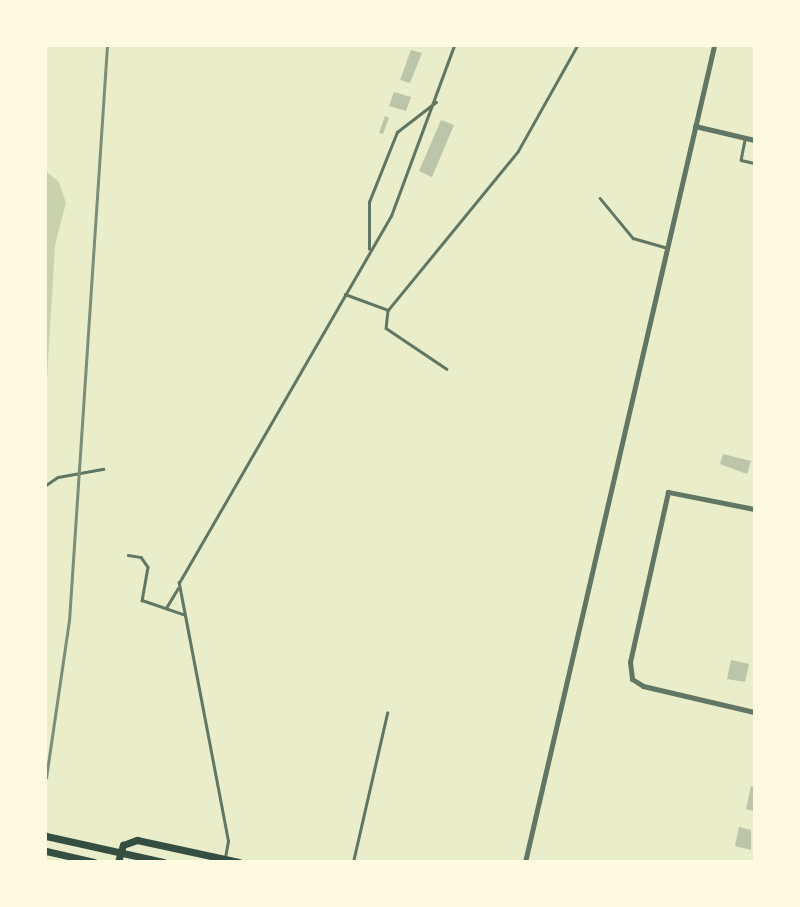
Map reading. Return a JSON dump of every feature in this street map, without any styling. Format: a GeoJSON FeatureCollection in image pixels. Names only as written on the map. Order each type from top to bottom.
{"type":"FeatureCollection","features":[{"type":"Feature","properties":{"kind":"main road"},"geometry":{"type":"LineString","coordinates":[[46,836],[163,862]]}},
{"type":"Feature","properties":{"kind":"main road"},"geometry":{"type":"LineString","coordinates":[[118,862],[123,845],[134,841],[239,862]]}},
{"type":"Feature","properties":{"kind":"main road"},"geometry":{"type":"LineString","coordinates":[[46,851],[94,862]]}},
{"type":"Feature","properties":{"kind":"street"},"geometry":{"type":"LineString","coordinates":[[525,862],[665,247],[714,46]]}},
{"type":"Feature","properties":{"kind":"street"},"geometry":{"type":"LineString","coordinates":[[695,126],[754,138]]}},
{"type":"Feature","properties":{"kind":"street"},"geometry":{"type":"LineString","coordinates":[[736,136],[754,138]]}},
{"type":"Feature","properties":{"kind":"street"},"geometry":{"type":"LineString","coordinates":[[754,509],[668,492],[644,598],[632,679],[754,712]]}},
{"type":"Feature","properties":{"kind":"lane"},"geometry":{"type":"LineString","coordinates":[[166,608],[391,216],[438,100],[454,46]]}},
{"type":"Feature","properties":{"kind":"lane"},"geometry":{"type":"LineString","coordinates":[[447,369],[386,328],[388,310],[518,151],[577,46]]}},
{"type":"Feature","properties":{"kind":"lane"},"geometry":{"type":"LineString","coordinates":[[369,253],[369,202],[397,132],[438,100]]}},
{"type":"Feature","properties":{"kind":"lane"},"geometry":{"type":"LineString","coordinates":[[746,138],[741,160],[754,163]]}},
{"type":"Feature","properties":{"kind":"lane"},"geometry":{"type":"LineString","coordinates":[[600,198],[633,239],[665,247]]}},
{"type":"Feature","properties":{"kind":"lane"},"geometry":{"type":"LineString","coordinates":[[345,294],[388,310]]}},
{"type":"Feature","properties":{"kind":"lane"},"geometry":{"type":"LineString","coordinates":[[46,485],[58,477],[103,469]]}},
{"type":"Feature","properties":{"kind":"lane"},"geometry":{"type":"LineString","coordinates":[[128,555],[141,557],[148,567],[142,600],[185,617]]}},
{"type":"Feature","properties":{"kind":"lane"},"geometry":{"type":"LineString","coordinates":[[178,588],[228,841],[225,858]]}},
{"type":"Feature","properties":{"kind":"lane"},"geometry":{"type":"LineString","coordinates":[[353,862],[387,713]]}},
{"type":"Feature","properties":{"kind":"green space"},"geometry":{"type":"Polygon","coordinates":[[[46,171],[59,182],[66,203],[55,245],[46,396],[46,171]]]}},
{"type":"Feature","properties":{"kind":"building"},"geometry":{"type":"Polygon","coordinates":[[[411,50],[422,53],[410,83],[400,80],[411,50]]]}},
{"type":"Feature","properties":{"kind":"building"},"geometry":{"type":"Polygon","coordinates":[[[394,92],[411,97],[406,111],[389,106],[394,92]]]}},
{"type":"Feature","properties":{"kind":"building"},"geometry":{"type":"Polygon","coordinates":[[[385,116],[389,118],[383,134],[379,133],[385,116]]]}},
{"type":"Feature","properties":{"kind":"building"},"geometry":{"type":"Polygon","coordinates":[[[441,120],[454,125],[432,177],[419,171],[441,120]]]}},
{"type":"Feature","properties":{"kind":"building"},"geometry":{"type":"Polygon","coordinates":[[[723,454],[751,461],[747,474],[720,464],[723,454]]]}},
{"type":"Feature","properties":{"kind":"building"},"geometry":{"type":"Polygon","coordinates":[[[731,660],[749,664],[745,682],[727,679],[731,660]]]}},
{"type":"Feature","properties":{"kind":"building"},"geometry":{"type":"Polygon","coordinates":[[[751,786],[754,787],[754,811],[746,809],[751,786]]]}},
{"type":"Feature","properties":{"kind":"building"},"geometry":{"type":"Polygon","coordinates":[[[739,827],[751,830],[751,850],[735,846],[739,827]]]}},
{"type":"Feature","properties":{"kind":"railway"},"geometry":{"type":"LineString","coordinates":[[46,778],[69,621],[107,46]]}}]}
